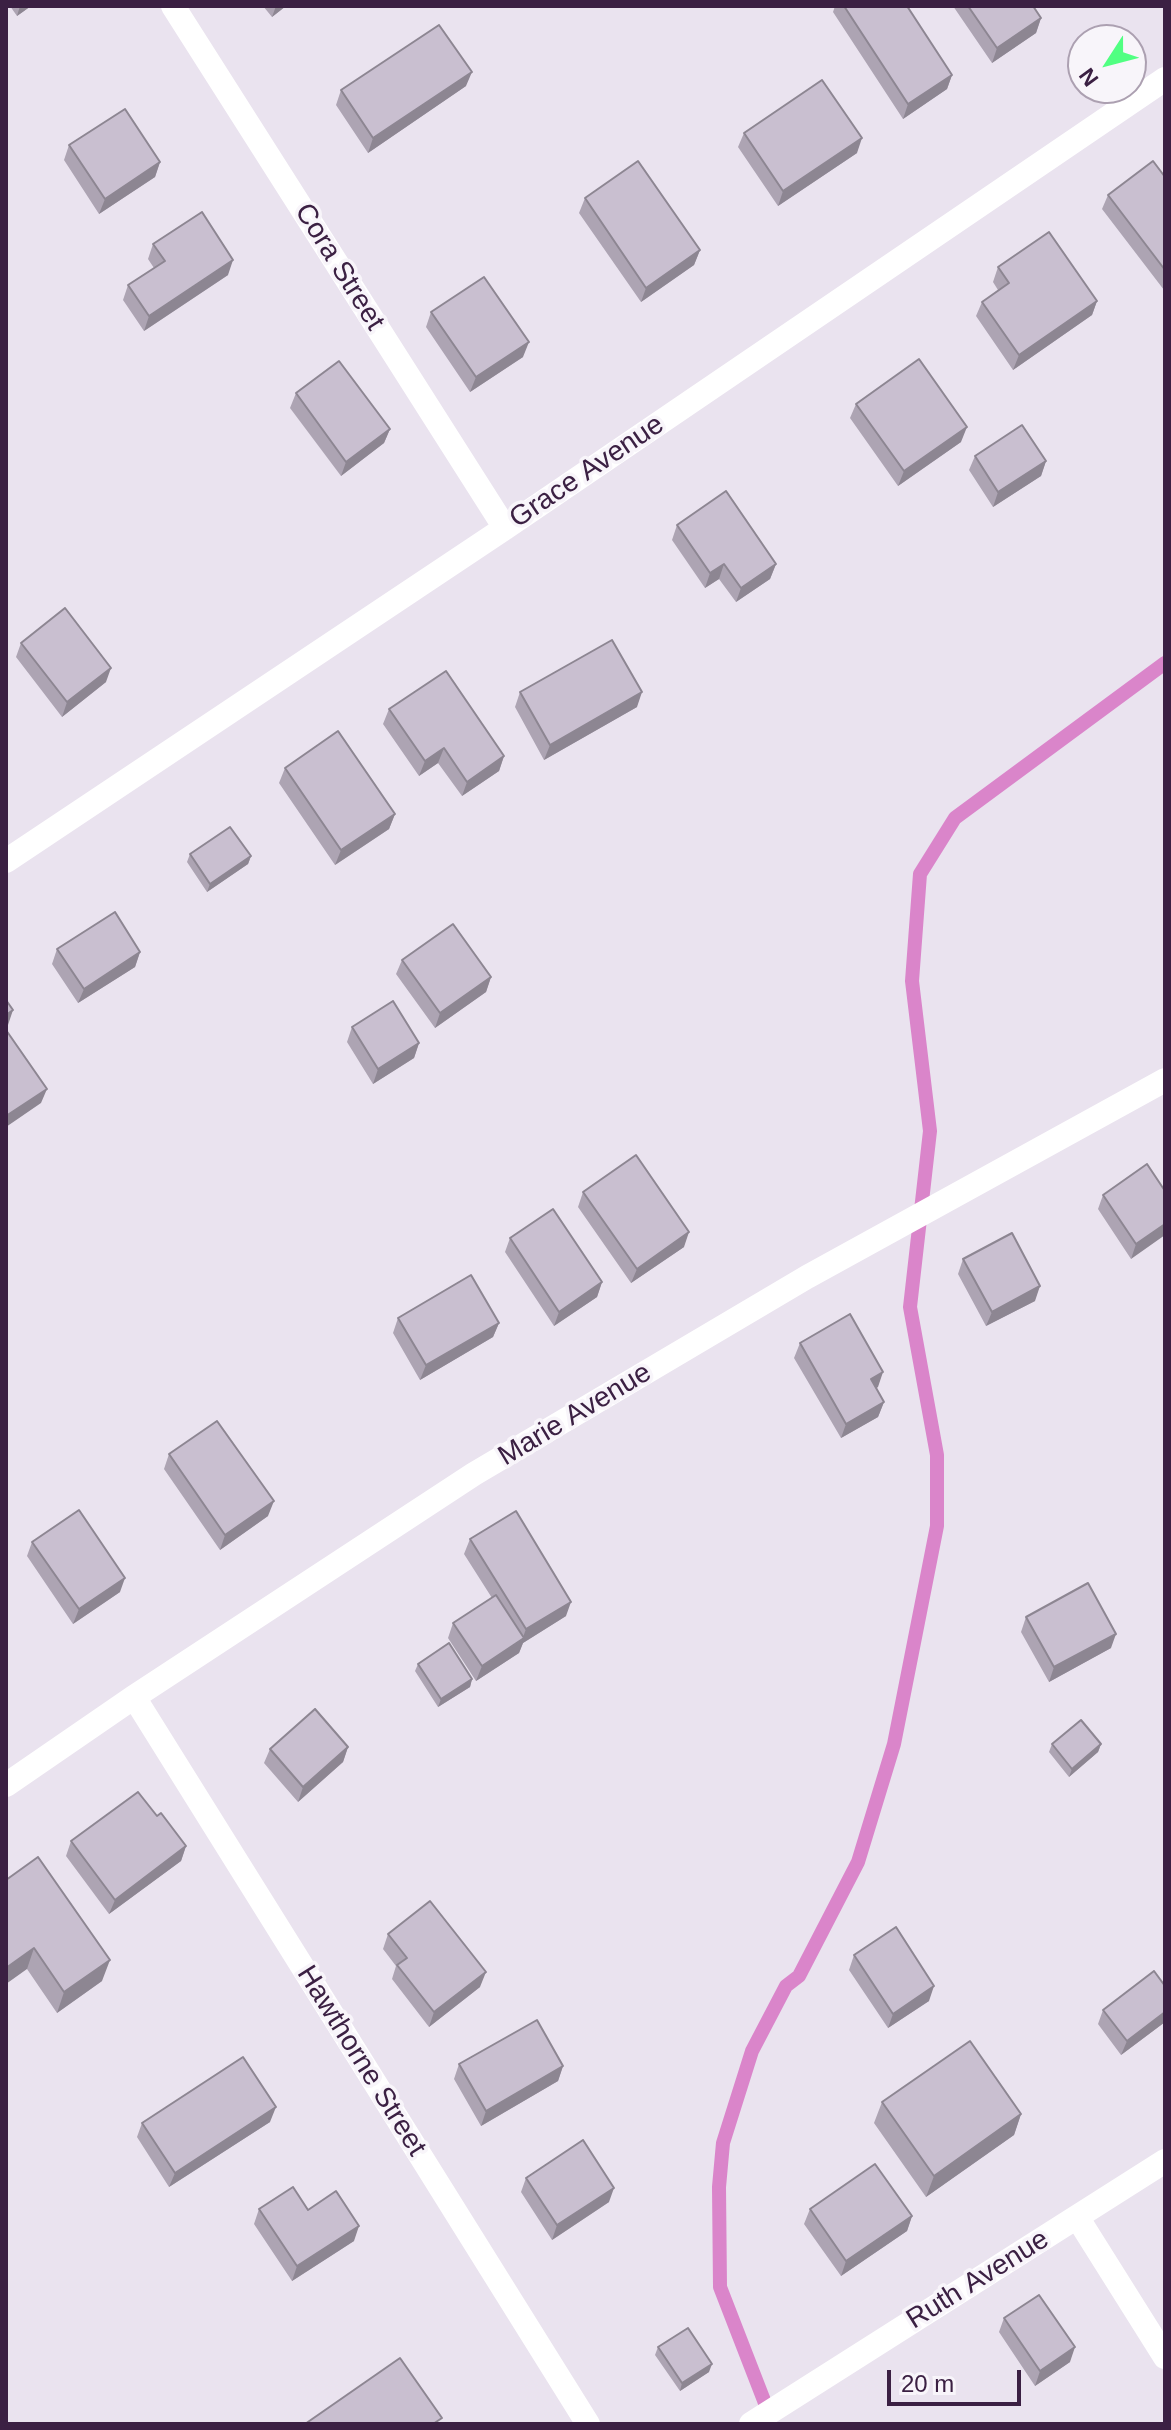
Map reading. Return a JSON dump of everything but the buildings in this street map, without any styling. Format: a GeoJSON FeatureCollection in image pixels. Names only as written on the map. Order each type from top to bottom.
{"type":"FeatureCollection","features":[{"type":"Feature","properties":{"kind":"street","name":"Cora Street"},"geometry":{"type":"LineString","coordinates":[[173,6],[505,528]]}},
{"type":"Feature","properties":{"kind":"street","name":"Grace Avenue"},"geometry":{"type":"LineString","coordinates":[[6,861],[505,528],[1165,79]]}},
{"type":"Feature","properties":{"kind":"street","name":"Marie Avenue"},"geometry":{"type":"LineString","coordinates":[[6,1785],[134,1697],[474,1474],[807,1277],[1165,1080]]}},
{"type":"Feature","properties":{"kind":"street","name":"Hawthorne Street"},"geometry":{"type":"LineString","coordinates":[[134,1697],[588,2424]]}},
{"type":"Feature","properties":{"kind":"street","name":"Ruth Avenue"},"geometry":{"type":"LineString","coordinates":[[752,2423],[1165,2161]]}},
{"type":"Feature","properties":{"kind":"street"},"geometry":{"type":"LineString","coordinates":[[1077,2217],[1165,2357]]}},
{"type":"Feature","properties":{"kind":"waterway"},"geometry":{"type":"LineString","coordinates":[[770,2416],[720,2287],[719,2187],[723,2143],[752,2051],[786,1986],[799,1976],[858,1862],[894,1744],[937,1526],[937,1455],[910,1307],[930,1131],[912,981],[920,874],[955,818],[1165,663]]}}]}
